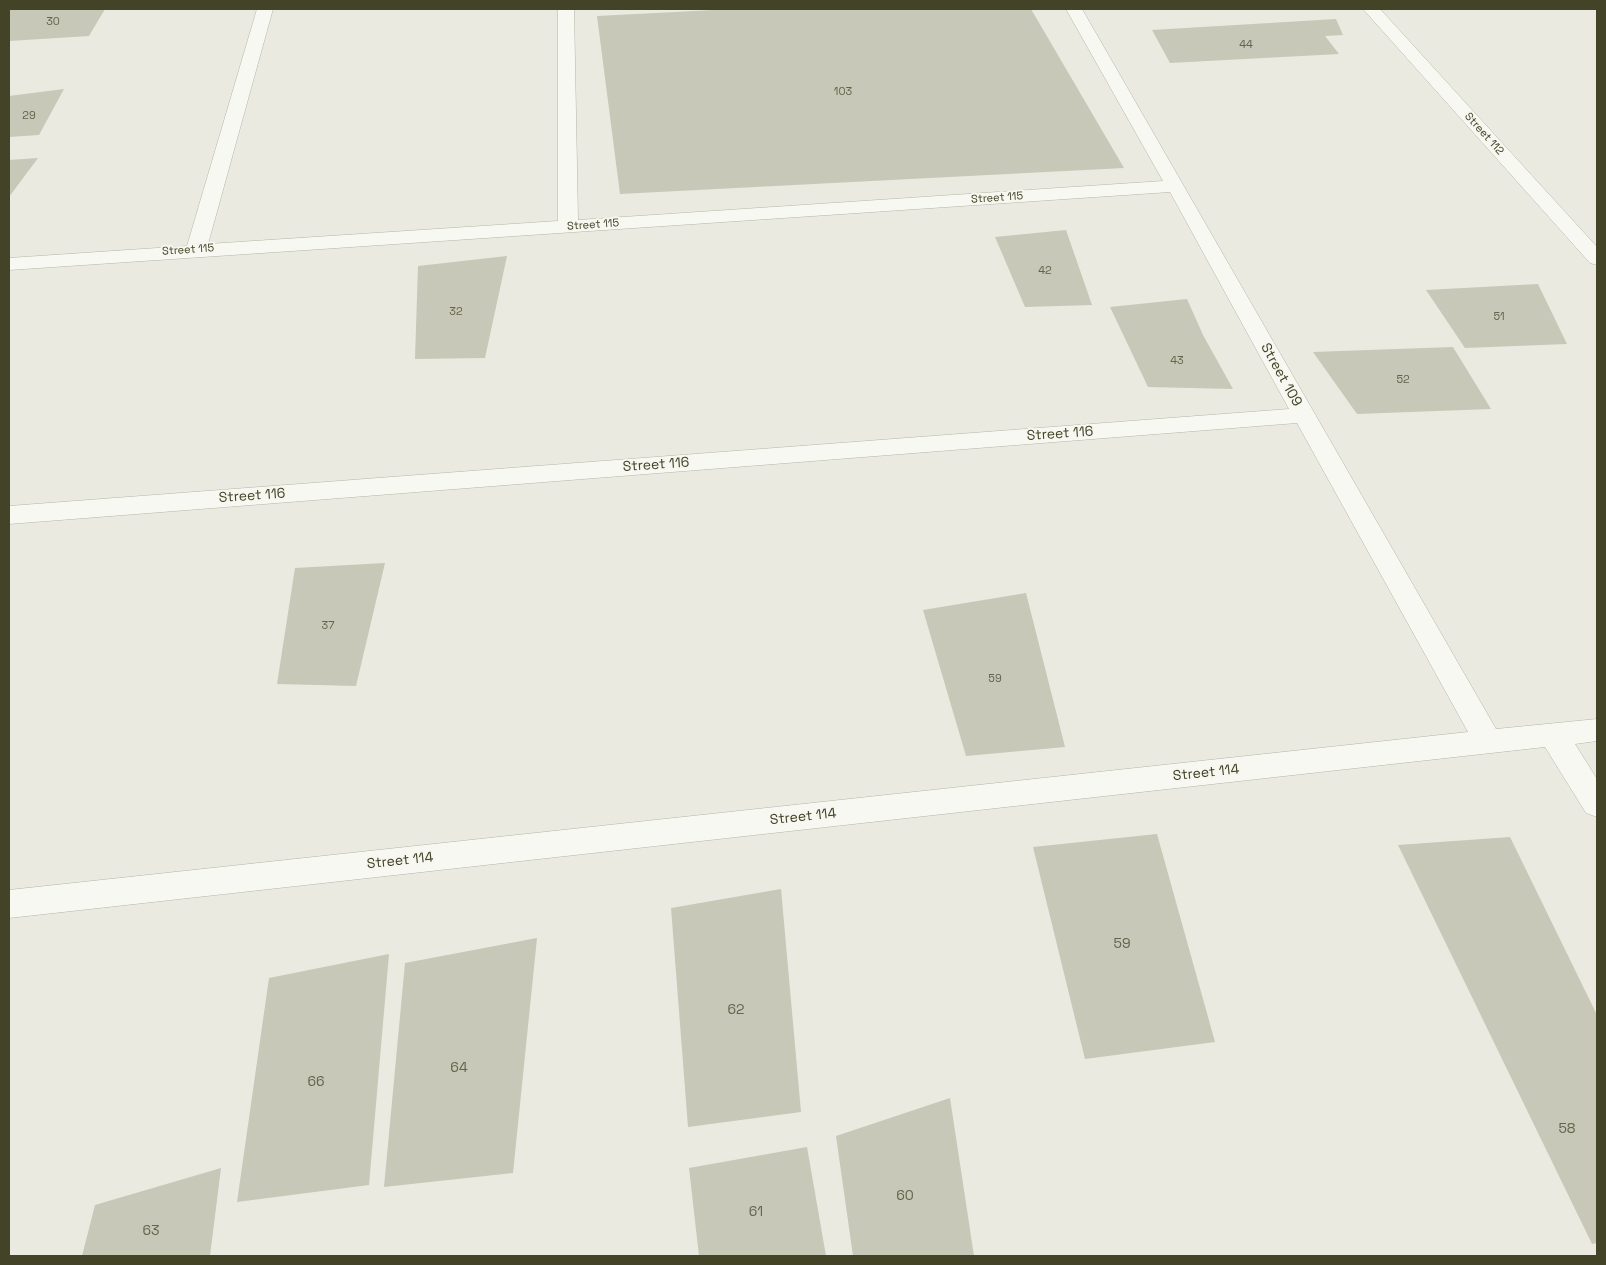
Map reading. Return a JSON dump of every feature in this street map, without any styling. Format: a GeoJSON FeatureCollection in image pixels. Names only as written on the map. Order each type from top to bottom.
{"type":"FeatureCollection","features":[{"type":"Feature","properties":{"kind":"street"},"geometry":{"type":"LineString","coordinates":[[196,250],[265,9]]}},
{"type":"Feature","properties":{"kind":"street"},"geometry":{"type":"LineString","coordinates":[[566,9],[568,226]]}},
{"type":"Feature","properties":{"kind":"street","name":"Street 109"},"geometry":{"type":"LineString","coordinates":[[1074,9],[1176,186],[1488,742]]}},
{"type":"Feature","properties":{"kind":"street","name":"Street 112"},"geometry":{"type":"LineString","coordinates":[[1371,9],[1597,258]]}},
{"type":"Feature","properties":{"kind":"street","name":"Street 115"},"geometry":{"type":"LineString","coordinates":[[9,264],[1176,186]]}},
{"type":"Feature","properties":{"kind":"street","name":"Street 116"},"geometry":{"type":"LineString","coordinates":[[9,515],[1304,415]]}},
{"type":"Feature","properties":{"kind":"street","name":"Street 114"},"geometry":{"type":"LineString","coordinates":[[9,904],[1597,730]]}},
{"type":"Feature","properties":{"kind":"street"},"geometry":{"type":"LineString","coordinates":[[1553,735],[1597,804]]}},
{"type":"Feature","properties":{"kind":"building"},"geometry":{"type":"Polygon","coordinates":[[[9,9],[105,9],[89,36],[9,41],[9,9]]]}},
{"type":"Feature","properties":{"kind":"building"},"geometry":{"type":"Polygon","coordinates":[[[733,9],[1031,9],[1124,168],[620,194],[597,16],[733,9]]]}},
{"type":"Feature","properties":{"kind":"building"},"geometry":{"type":"Polygon","coordinates":[[[1336,19],[1343,35],[1325,36],[1339,54],[1170,63],[1152,30],[1336,19]]]}},
{"type":"Feature","properties":{"kind":"building"},"geometry":{"type":"Polygon","coordinates":[[[64,89],[39,135],[9,137],[9,96],[64,89]]]}},
{"type":"Feature","properties":{"kind":"building"},"geometry":{"type":"Polygon","coordinates":[[[38,158],[9,197],[9,160],[38,158]]]}},
{"type":"Feature","properties":{"kind":"building"},"geometry":{"type":"Polygon","coordinates":[[[1066,230],[1092,305],[1025,307],[995,237],[1066,230]]]}},
{"type":"Feature","properties":{"kind":"building"},"geometry":{"type":"Polygon","coordinates":[[[507,256],[485,358],[415,359],[418,266],[507,256]]]}},
{"type":"Feature","properties":{"kind":"building"},"geometry":{"type":"Polygon","coordinates":[[[1538,284],[1567,344],[1465,348],[1426,290],[1538,284]]]}},
{"type":"Feature","properties":{"kind":"building"},"geometry":{"type":"Polygon","coordinates":[[[1187,299],[1203,335],[1233,389],[1148,387],[1110,307],[1187,299]]]}},
{"type":"Feature","properties":{"kind":"building"},"geometry":{"type":"Polygon","coordinates":[[[1453,347],[1491,409],[1357,414],[1313,352],[1453,347]]]}},
{"type":"Feature","properties":{"kind":"building"},"geometry":{"type":"Polygon","coordinates":[[[385,563],[356,686],[277,684],[295,568],[385,563]]]}},
{"type":"Feature","properties":{"kind":"building"},"geometry":{"type":"Polygon","coordinates":[[[1026,593],[1065,747],[966,756],[923,610],[1026,593]]]}},
{"type":"Feature","properties":{"kind":"building"},"geometry":{"type":"Polygon","coordinates":[[[1157,834],[1215,1042],[1085,1059],[1033,847],[1157,834]]]}},
{"type":"Feature","properties":{"kind":"building"},"geometry":{"type":"Polygon","coordinates":[[[1510,837],[1597,1015],[1597,1243],[1592,1244],[1398,845],[1510,837]]]}},
{"type":"Feature","properties":{"kind":"building"},"geometry":{"type":"Polygon","coordinates":[[[781,889],[801,1112],[688,1127],[671,908],[781,889]]]}},
{"type":"Feature","properties":{"kind":"building"},"geometry":{"type":"Polygon","coordinates":[[[537,938],[513,1173],[384,1187],[405,963],[537,938]]]}},
{"type":"Feature","properties":{"kind":"building"},"geometry":{"type":"Polygon","coordinates":[[[389,954],[369,1185],[237,1202],[269,978],[389,954]]]}},
{"type":"Feature","properties":{"kind":"building"},"geometry":{"type":"Polygon","coordinates":[[[950,1098],[974,1256],[853,1256],[836,1136],[950,1098]]]}},
{"type":"Feature","properties":{"kind":"building"},"geometry":{"type":"Polygon","coordinates":[[[807,1147],[826,1256],[699,1256],[689,1168],[807,1147]]]}},
{"type":"Feature","properties":{"kind":"building"},"geometry":{"type":"Polygon","coordinates":[[[221,1168],[210,1256],[82,1256],[95,1205],[221,1168]]]}}]}
